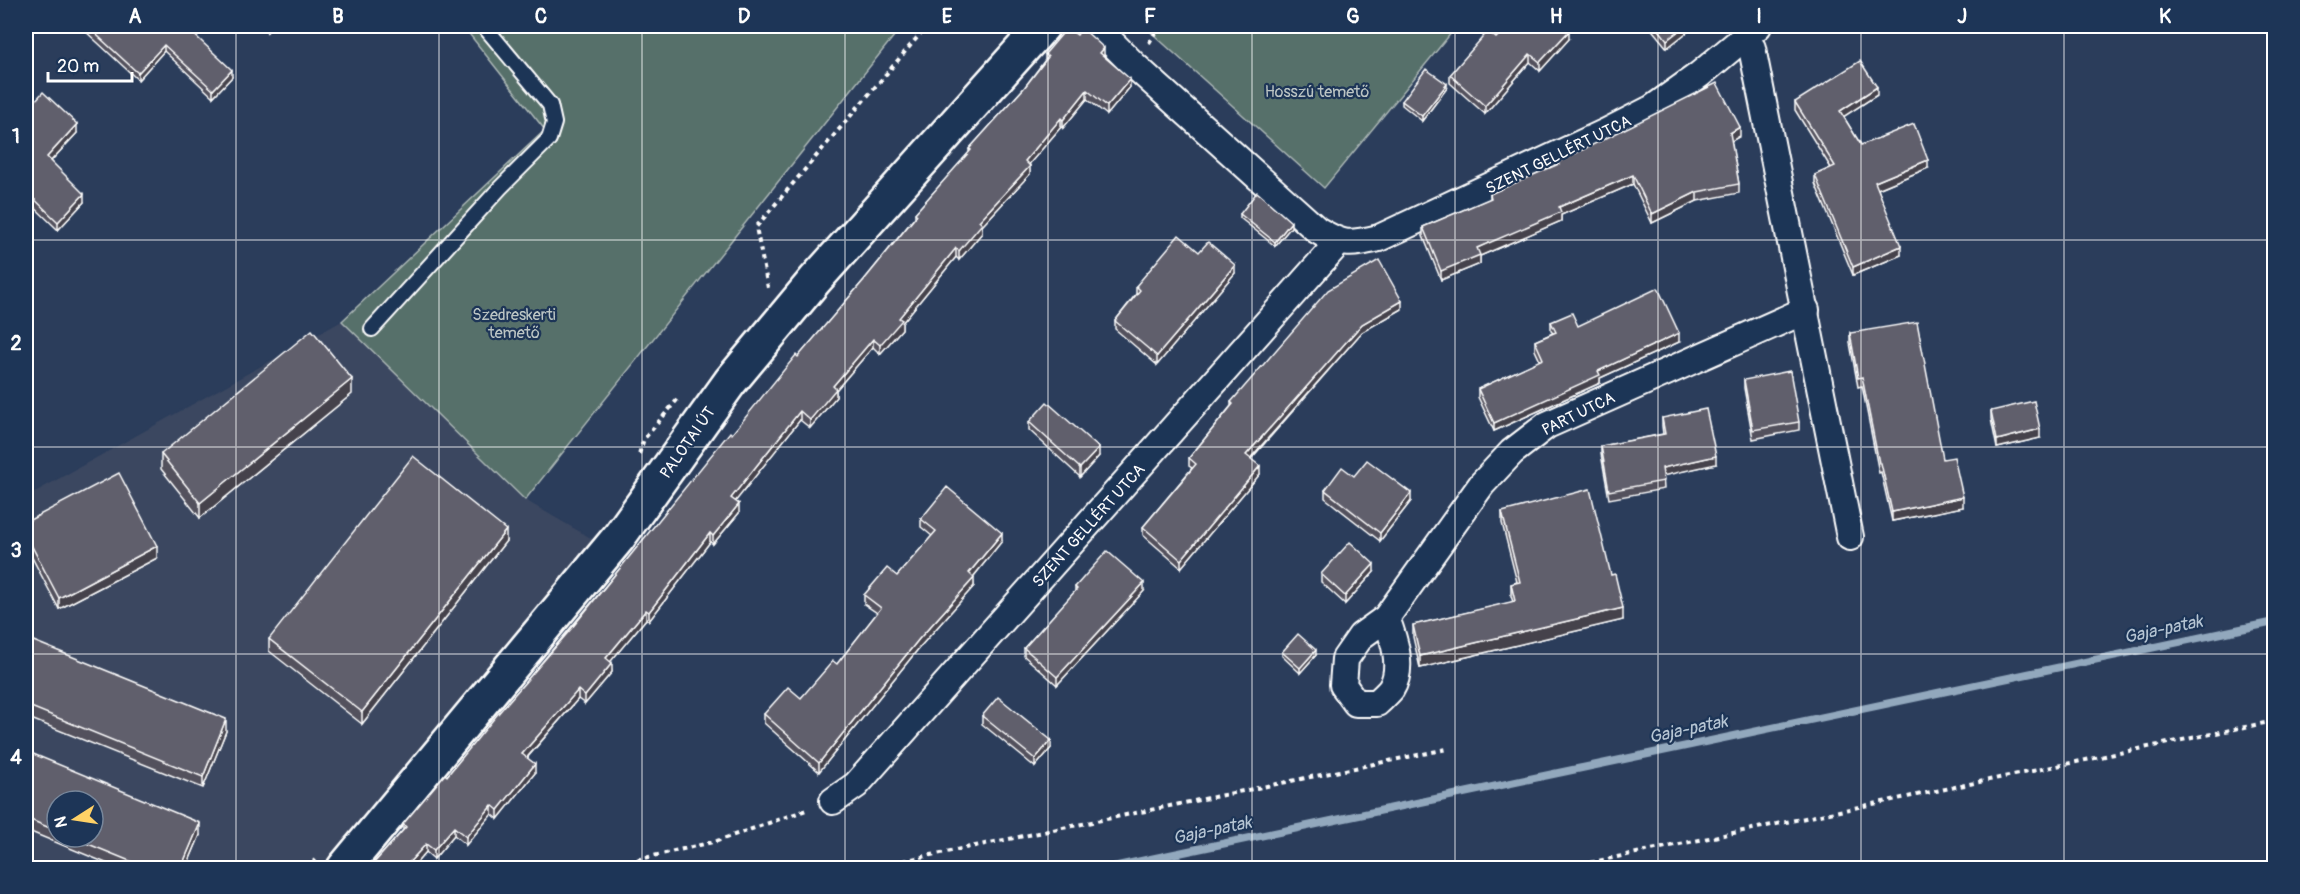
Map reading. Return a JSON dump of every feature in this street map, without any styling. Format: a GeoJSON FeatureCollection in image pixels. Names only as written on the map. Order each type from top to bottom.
{"type":"FeatureCollection","features":[{"type":"Feature","properties":{"kind":"main road","name":"PALOTAI ÚT"},"geometry":{"type":"LineString","coordinates":[[330,863],[619,537],[737,372],[815,280],[1043,26]]}},
{"type":"Feature","properties":{"kind":"street"},"geometry":{"type":"LineString","coordinates":[[1095,26],[1135,66],[1317,230],[1338,243]]}},
{"type":"Feature","properties":{"kind":"street"},"geometry":{"type":"LineString","coordinates":[[1750,33],[1850,537]]}},
{"type":"Feature","properties":{"kind":"street","name":"SZENT GELLÉRT UTCA"},"geometry":{"type":"LineString","coordinates":[[833,801],[856,785],[1338,243],[1358,243],[1379,238],[1606,132],[1653,108],[1699,75],[1750,33]]}},
{"type":"Feature","properties":{"kind":"street","name":"PART UTCA"},"geometry":{"type":"LineString","coordinates":[[1386,618],[1482,484],[1512,452],[1547,425],[1806,310]]}},
{"type":"Feature","properties":{"kind":"lane"},"geometry":{"type":"LineString","coordinates":[[372,328],[500,188],[549,139],[554,123],[550,105],[484,26]]}},
{"type":"Feature","properties":{"kind":"path"},"geometry":{"type":"LineString","coordinates":[[769,290],[756,227],[927,26]]}},
{"type":"Feature","properties":{"kind":"path"},"geometry":{"type":"LineString","coordinates":[[637,459],[644,439],[681,395]]}},
{"type":"Feature","properties":{"kind":"path"},"geometry":{"type":"LineString","coordinates":[[1564,868],[2274,721]]}},
{"type":"Feature","properties":{"kind":"path"},"geometry":{"type":"LineString","coordinates":[[868,868],[1447,749]]}},
{"type":"Feature","properties":{"kind":"path"},"geometry":{"type":"LineString","coordinates":[[602,868],[717,841],[833,801]]}},
{"type":"Feature","properties":{"kind":"path"},"geometry":{"type":"LineString","coordinates":[[307,868],[330,863]]}},
{"type":"Feature","properties":{"kind":"shaded area"},"geometry":{"type":"Polygon","coordinates":[[[342,321],[525,500],[620,555],[363,868],[34,868],[26,866],[26,497],[342,321]]]}},
{"type":"Feature","properties":{"kind":"green space","name":"Szedreskerti temető"},"geometry":{"type":"Polygon","coordinates":[[[463,26],[902,26],[525,500],[342,321],[545,130],[463,26]]]}},
{"type":"Feature","properties":{"kind":"green space","name":"Hosszú temető"},"geometry":{"type":"Polygon","coordinates":[[[1144,26],[1457,26],[1324,188],[1144,26]]]}},
{"type":"Feature","properties":{"kind":"building"},"geometry":{"type":"Polygon","coordinates":[[[87,26],[185,26],[232,70],[213,90],[164,45],[138,73],[87,26]]]}},
{"type":"Feature","properties":{"kind":"building"},"geometry":{"type":"Polygon","coordinates":[[[1508,26],[1563,26],[1569,31],[1540,62],[1530,54],[1485,106],[1450,75],[1488,31],[1496,38],[1508,26]]]}},
{"type":"Feature","properties":{"kind":"building"},"geometry":{"type":"Polygon","coordinates":[[[1656,26],[1685,26],[1667,40],[1656,26]]]}},
{"type":"Feature","properties":{"kind":"building"},"geometry":{"type":"Polygon","coordinates":[[[1067,28],[1077,35],[1082,28],[1104,48],[1100,53],[1130,79],[1107,106],[1087,90],[1025,161],[1030,166],[979,221],[982,224],[959,251],[956,248],[899,318],[902,320],[880,345],[873,339],[833,386],[836,389],[810,420],[800,411],[731,498],[739,504],[713,536],[710,533],[649,612],[646,610],[606,658],[612,663],[585,696],[578,690],[522,754],[535,764],[498,810],[492,805],[466,837],[454,827],[434,850],[426,844],[404,868],[380,868],[374,863],[406,827],[403,824],[445,774],[447,776],[571,629],[730,432],[732,434],[796,355],[798,357],[864,280],[917,215],[915,213],[1024,88],[1048,57],[1045,54],[1067,28]]]}},
{"type":"Feature","properties":{"kind":"building"},"geometry":{"type":"Polygon","coordinates":[[[1860,61],[1877,87],[1840,111],[1861,145],[1914,124],[1928,160],[1875,182],[1901,246],[1853,267],[1815,175],[1835,166],[1795,102],[1860,61]]]}},
{"type":"Feature","properties":{"kind":"building"},"geometry":{"type":"Polygon","coordinates":[[[1426,69],[1447,84],[1422,116],[1402,101],[1426,69]]]}},
{"type":"Feature","properties":{"kind":"building"},"geometry":{"type":"Polygon","coordinates":[[[1717,83],[1740,127],[1730,133],[1739,184],[1697,192],[1652,214],[1633,175],[1559,207],[1561,212],[1477,248],[1480,255],[1441,271],[1423,227],[1491,198],[1490,194],[1559,164],[1558,162],[1717,83]]]}},
{"type":"Feature","properties":{"kind":"building"},"geometry":{"type":"Polygon","coordinates":[[[43,92],[77,124],[47,157],[84,194],[58,222],[26,191],[26,111],[43,92]]]}},
{"type":"Feature","properties":{"kind":"building"},"geometry":{"type":"Polygon","coordinates":[[[1257,192],[1291,222],[1275,242],[1240,214],[1257,192]]]}},
{"type":"Feature","properties":{"kind":"building"},"geometry":{"type":"Polygon","coordinates":[[[1179,235],[1199,252],[1208,242],[1235,265],[1157,356],[1115,321],[1140,290],[1136,286],[1179,235]]]}},
{"type":"Feature","properties":{"kind":"building"},"geometry":{"type":"Polygon","coordinates":[[[1379,260],[1402,301],[1362,324],[1246,455],[1260,466],[1181,560],[1143,527],[1196,464],[1189,458],[1233,404],[1231,402],[1328,290],[1379,260]]]}},
{"type":"Feature","properties":{"kind":"building"},"geometry":{"type":"Polygon","coordinates":[[[1658,288],[1679,333],[1598,371],[1600,375],[1494,423],[1478,389],[1543,359],[1535,341],[1556,332],[1551,322],[1572,313],[1578,326],[1658,288]]]}},
{"type":"Feature","properties":{"kind":"building"},"geometry":{"type":"Polygon","coordinates":[[[1917,322],[1943,459],[1954,457],[1963,497],[1892,512],[1881,463],[1879,463],[1862,377],[1858,378],[1850,333],[1917,322]]]}},
{"type":"Feature","properties":{"kind":"building"},"geometry":{"type":"Polygon","coordinates":[[[312,330],[352,379],[200,503],[161,454],[312,330]]]}},
{"type":"Feature","properties":{"kind":"building"},"geometry":{"type":"Polygon","coordinates":[[[1790,371],[1799,422],[1753,430],[1744,380],[1790,371]]]}},
{"type":"Feature","properties":{"kind":"building"},"geometry":{"type":"Polygon","coordinates":[[[2034,401],[2040,429],[1997,440],[1991,411],[2034,401]]]}},
{"type":"Feature","properties":{"kind":"building"},"geometry":{"type":"Polygon","coordinates":[[[1047,402],[1099,448],[1080,468],[1029,422],[1047,402]]]}},
{"type":"Feature","properties":{"kind":"building"},"geometry":{"type":"Polygon","coordinates":[[[1706,409],[1716,456],[1662,468],[1664,481],[1609,491],[1601,446],[1665,434],[1662,418],[1706,409]]]}},
{"type":"Feature","properties":{"kind":"building"},"geometry":{"type":"Polygon","coordinates":[[[413,456],[506,530],[362,712],[269,639],[413,456]]]}},
{"type":"Feature","properties":{"kind":"building"},"geometry":{"type":"Polygon","coordinates":[[[1367,460],[1411,493],[1380,533],[1325,490],[1342,467],[1354,476],[1367,460]]]}},
{"type":"Feature","properties":{"kind":"building"},"geometry":{"type":"Polygon","coordinates":[[[119,473],[157,546],[59,598],[26,535],[26,522],[119,473]]]}},
{"type":"Feature","properties":{"kind":"building"},"geometry":{"type":"Polygon","coordinates":[[[947,487],[1002,533],[969,573],[974,578],[919,639],[819,763],[764,714],[788,687],[801,698],[833,661],[837,664],[881,608],[864,595],[887,568],[897,576],[936,531],[921,519],[947,487]]]}},
{"type":"Feature","properties":{"kind":"building"},"geometry":{"type":"Polygon","coordinates":[[[1590,489],[1611,575],[1615,574],[1623,608],[1420,656],[1413,625],[1515,601],[1511,584],[1520,582],[1502,512],[1590,489]]]}},
{"type":"Feature","properties":{"kind":"building"},"geometry":{"type":"Polygon","coordinates":[[[1350,542],[1374,564],[1345,596],[1321,574],[1350,542]]]}},
{"type":"Feature","properties":{"kind":"building"},"geometry":{"type":"Polygon","coordinates":[[[1107,551],[1144,583],[1057,677],[1024,648],[1077,589],[1075,587],[1107,551]]]}},
{"type":"Feature","properties":{"kind":"building"},"geometry":{"type":"Polygon","coordinates":[[[1298,634],[1316,650],[1300,668],[1282,652],[1298,634]]]}},
{"type":"Feature","properties":{"kind":"building"},"geometry":{"type":"Polygon","coordinates":[[[26,638],[226,719],[203,777],[26,705],[26,638]]]}},
{"type":"Feature","properties":{"kind":"building"},"geometry":{"type":"Polygon","coordinates":[[[998,697],[1051,740],[1035,759],[982,716],[998,697]]]}},
{"type":"Feature","properties":{"kind":"building"},"geometry":{"type":"Polygon","coordinates":[[[26,751],[200,823],[181,868],[147,868],[100,849],[105,849],[105,789],[45,789],[45,826],[26,818],[26,751]]]}},
{"type":"Feature","properties":{"kind":"waterway","name":"Gaja-patak"},"geometry":{"type":"LineString","coordinates":[[1108,868],[2274,622]]}}]}
